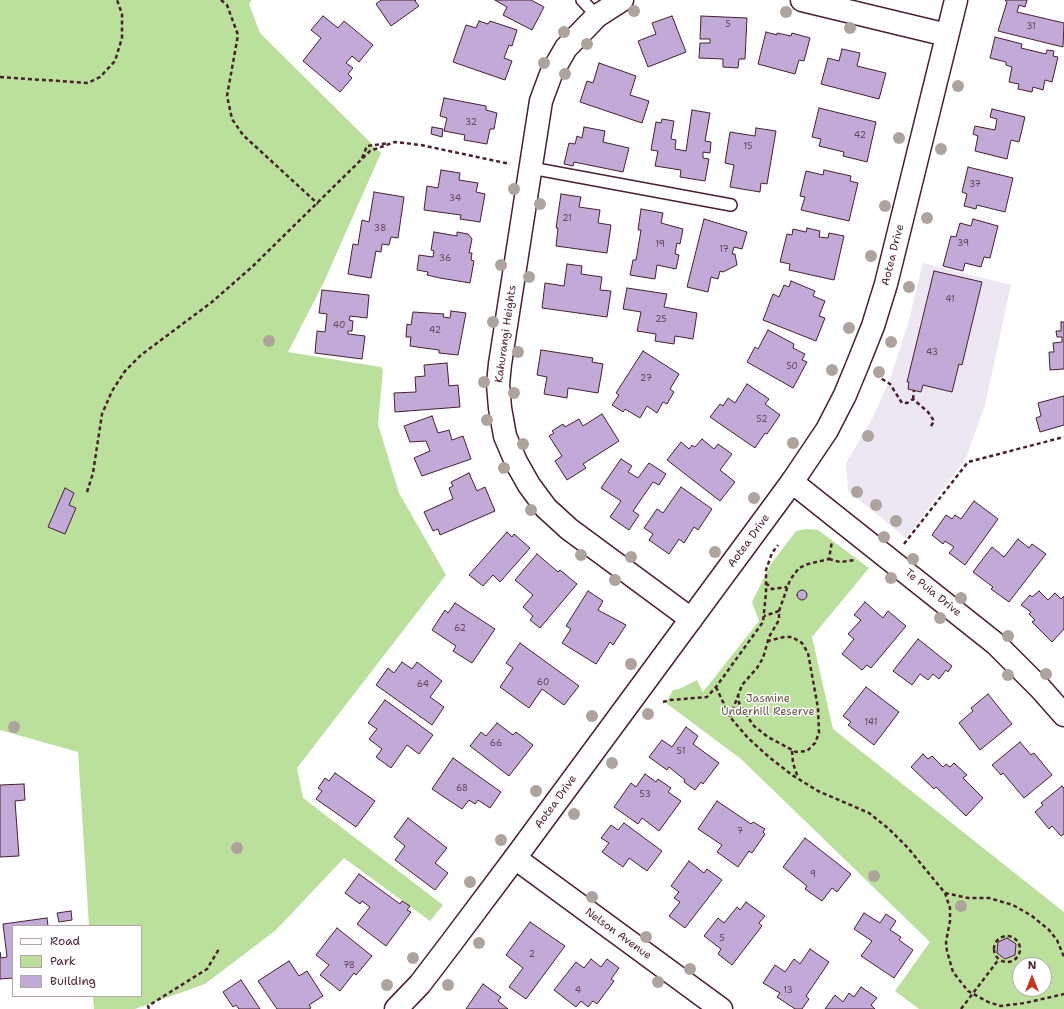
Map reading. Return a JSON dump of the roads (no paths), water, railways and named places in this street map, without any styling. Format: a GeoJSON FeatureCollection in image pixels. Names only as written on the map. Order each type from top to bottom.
{"type":"FeatureCollection","features":[{"type":"Feature","properties":{"kind":"street","name":"Kahurangi Heights"},"geometry":{"type":"LineString","coordinates":[[622,0],[597,16],[566,48],[551,74],[541,101],[500,364],[498,384],[500,408],[505,436],[529,485],[546,508],[569,529],[691,619]]}},
{"type":"Feature","properties":{"kind":"street"},"geometry":{"type":"LineString","coordinates":[[802,0],[947,35]]}},
{"type":"Feature","properties":{"kind":"street","name":"Aotea Drive"},"geometry":{"type":"LineString","coordinates":[[396,1009],[420,984],[515,858],[792,482],[827,430],[845,395],[857,366],[873,326],[886,284],[956,0]]}},
{"type":"Feature","properties":{"kind":"street","name":"Te Puia Drive"},"geometry":{"type":"LineString","coordinates":[[792,482],[847,524],[996,644],[1041,689],[1064,715]]}},
{"type":"Feature","properties":{"kind":"street","name":"Nelson Avenue"},"geometry":{"type":"LineString","coordinates":[[515,858],[717,1008]]}},
{"type":"Feature","properties":{"kind":"lane"},"geometry":{"type":"LineString","coordinates":[[582,0],[597,16]]}},
{"type":"Feature","properties":{"kind":"lane"},"geometry":{"type":"LineString","coordinates":[[531,168],[731,205]]}},
{"type":"Feature","properties":{"kind":"park label","name":"Jasmine Underhill Reserve"},"geometry":{"type":"Point","coordinates":[768,705]}}]}
